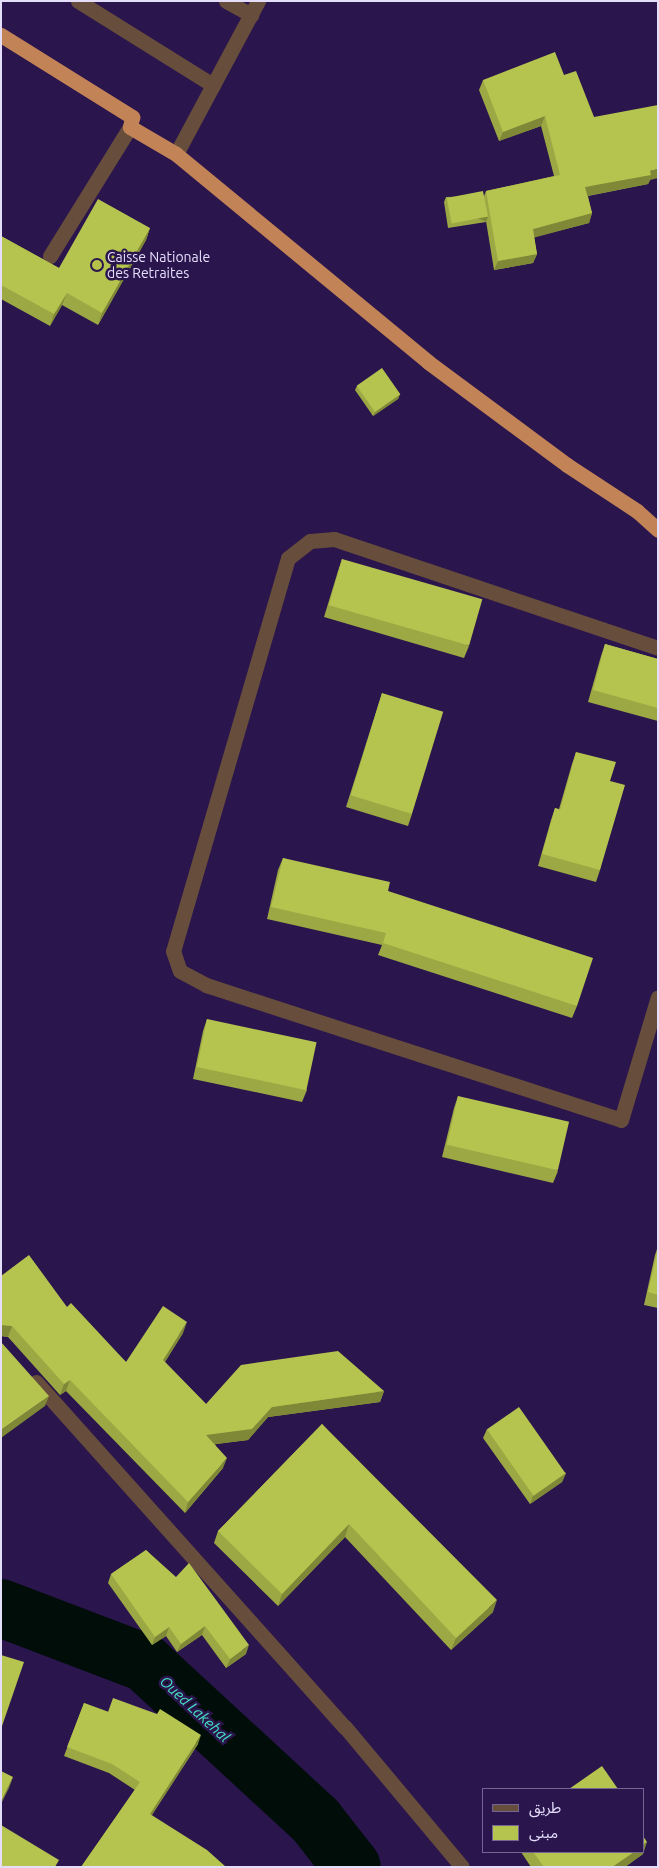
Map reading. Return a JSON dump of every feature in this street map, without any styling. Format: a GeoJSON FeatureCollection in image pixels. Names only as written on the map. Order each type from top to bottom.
{"type":"FeatureCollection","features":[{"type":"Feature","properties":{"kind":"highway"},"geometry":{"type":"LineString","coordinates":[[1,35],[132,117],[130,127],[176,154],[428,362],[567,465],[637,511],[658,530]]}},
{"type":"Feature","properties":{"kind":"highway"},"geometry":{"type":"LineString","coordinates":[[637,511],[658,514]]}},
{"type":"Feature","properties":{"kind":"street"},"geometry":{"type":"LineString","coordinates":[[78,1],[213,85]]}},
{"type":"Feature","properties":{"kind":"street"},"geometry":{"type":"LineString","coordinates":[[226,1],[251,15]]}},
{"type":"Feature","properties":{"kind":"street"},"geometry":{"type":"LineString","coordinates":[[176,154],[258,1]]}},
{"type":"Feature","properties":{"kind":"street"},"geometry":{"type":"LineString","coordinates":[[50,256],[130,127]]}},
{"type":"Feature","properties":{"kind":"street"},"geometry":{"type":"LineString","coordinates":[[658,648],[334,539],[310,541],[288,558],[173,951],[180,971],[206,985],[621,1120],[658,997]]}},
{"type":"Feature","properties":{"kind":"street"},"geometry":{"type":"LineString","coordinates":[[28,1372],[345,1727],[462,1867]]}},
{"type":"Feature","properties":{"kind":"building"},"geometry":{"type":"Polygon","coordinates":[[[555,52],[564,75],[576,71],[594,117],[658,105],[658,169],[650,171],[651,175],[585,187],[592,213],[533,229],[537,254],[498,261],[486,191],[560,175],[545,116],[503,132],[483,80],[555,52]]]}},
{"type":"Feature","properties":{"kind":"building"},"geometry":{"type":"Polygon","coordinates":[[[483,191],[488,217],[452,224],[447,198],[483,191]]]}},
{"type":"Feature","properties":{"kind":"building","name":"Caisse Nationale des Retraites"},"geometry":{"type":"Polygon","coordinates":[[[98,199],[150,228],[102,313],[67,293],[54,314],[1,285],[1,236],[59,268],[98,199]]]}},
{"type":"Feature","properties":{"kind":"building"},"geometry":{"type":"Polygon","coordinates":[[[382,368],[400,394],[375,412],[357,386],[382,368]]]}},
{"type":"Feature","properties":{"kind":"building"},"geometry":{"type":"Polygon","coordinates":[[[342,559],[482,599],[469,645],[329,605],[342,559]]]}},
{"type":"Feature","properties":{"kind":"building"},"geometry":{"type":"Polygon","coordinates":[[[605,644],[658,659],[658,708],[593,690],[605,644]]]}},
{"type":"Feature","properties":{"kind":"building"},"geometry":{"type":"Polygon","coordinates":[[[382,693],[443,712],[412,814],[351,795],[382,693]]]}},
{"type":"Feature","properties":{"kind":"building"},"geometry":{"type":"Polygon","coordinates":[[[576,752],[616,762],[610,781],[625,785],[600,870],[542,854],[555,808],[560,810],[576,752]]]}},
{"type":"Feature","properties":{"kind":"building"},"geometry":{"type":"Polygon","coordinates":[[[283,858],[390,882],[388,891],[593,958],[577,1006],[383,943],[386,933],[271,907],[283,858]]]}},
{"type":"Feature","properties":{"kind":"building"},"geometry":{"type":"Polygon","coordinates":[[[207,1019],[317,1042],[306,1090],[197,1067],[207,1019]]]}},
{"type":"Feature","properties":{"kind":"building"},"geometry":{"type":"Polygon","coordinates":[[[458,1096],[569,1122],[558,1170],[447,1145],[458,1096]]]}},
{"type":"Feature","properties":{"kind":"building"},"geometry":{"type":"Polygon","coordinates":[[[658,1248],[658,1295],[648,1292],[658,1248]]]}},
{"type":"Feature","properties":{"kind":"building"},"geometry":{"type":"Polygon","coordinates":[[[29,1255],[67,1307],[71,1303],[126,1362],[163,1306],[187,1322],[163,1360],[206,1404],[241,1365],[338,1351],[384,1391],[272,1407],[252,1429],[206,1435],[227,1458],[188,1502],[70,1380],[64,1384],[12,1326],[1,1325],[1,1276],[29,1255]]]}},
{"type":"Feature","properties":{"kind":"building"},"geometry":{"type":"Polygon","coordinates":[[[1,1342],[49,1396],[1,1430],[1,1342]]]}},
{"type":"Feature","properties":{"kind":"building"},"geometry":{"type":"Polygon","coordinates":[[[519,1407],[565,1473],[534,1496],[487,1429],[519,1407]]]}},
{"type":"Feature","properties":{"kind":"building"},"geometry":{"type":"Polygon","coordinates":[[[322,1424],[497,1600],[456,1638],[349,1524],[282,1594],[218,1531],[322,1424]]]}},
{"type":"Feature","properties":{"kind":"building"},"geometry":{"type":"Polygon","coordinates":[[[146,1550],[176,1577],[189,1563],[249,1645],[230,1659],[205,1626],[181,1644],[169,1627],[155,1637],[111,1574],[146,1550]]]}},
{"type":"Feature","properties":{"kind":"building"},"geometry":{"type":"Polygon","coordinates":[[[1,1655],[24,1662],[1,1729],[1,1655]]]}},
{"type":"Feature","properties":{"kind":"building"},"geometry":{"type":"Polygon","coordinates":[[[113,1698],[157,1714],[160,1709],[201,1735],[150,1814],[207,1850],[226,1867],[81,1867],[140,1782],[112,1764],[67,1747],[84,1703],[108,1712],[113,1698]]]}},
{"type":"Feature","properties":{"kind":"building"},"geometry":{"type":"Polygon","coordinates":[[[602,1766],[617,1788],[570,1788],[602,1766]]]}},
{"type":"Feature","properties":{"kind":"building"},"geometry":{"type":"Polygon","coordinates":[[[1,1771],[13,1777],[1,1802],[1,1771]]]}},
{"type":"Feature","properties":{"kind":"building"},"geometry":{"type":"Polygon","coordinates":[[[1,1825],[59,1860],[55,1867],[1,1867],[1,1825]]]}},
{"type":"Feature","properties":{"kind":"building"},"geometry":{"type":"Polygon","coordinates":[[[534,1853],[633,1853],[612,1867],[544,1867],[534,1853]]]}},
{"type":"Feature","properties":{"kind":"waterway","name":"Oued Lakehal"},"geometry":{"type":"LineString","coordinates":[[1,1608],[145,1663],[316,1821],[352,1867]]}},
{"type":"Feature","properties":{"kind":"place","name":"Caisse Nationale des Retraites"},"geometry":{"type":"Point","coordinates":[97,265]}}]}
